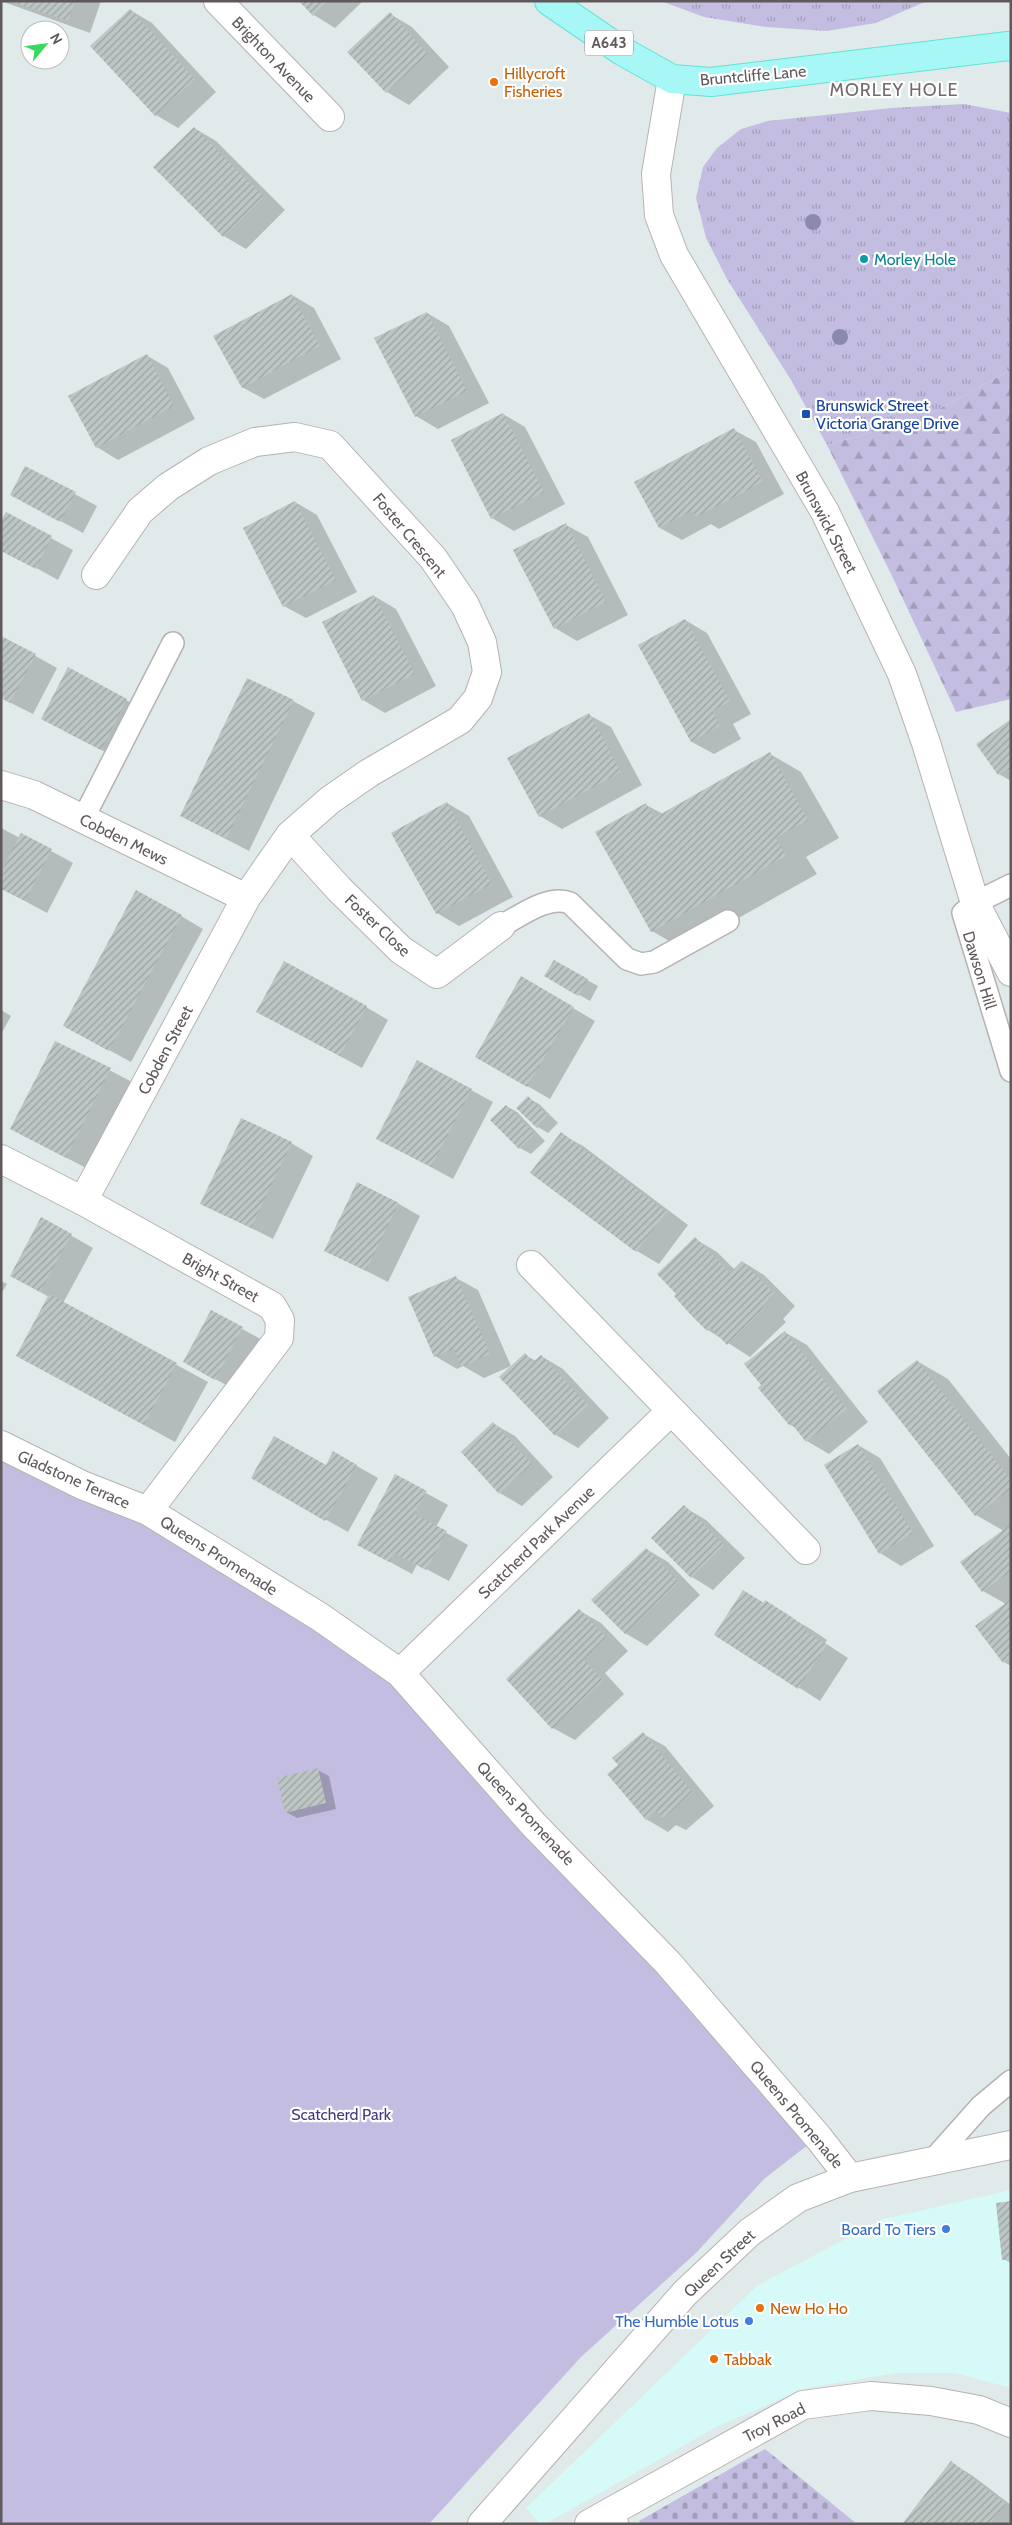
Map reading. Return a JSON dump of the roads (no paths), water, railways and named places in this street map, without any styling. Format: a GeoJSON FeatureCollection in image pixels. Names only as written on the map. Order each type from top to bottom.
{"type":"FeatureCollection","features":[{"type":"Feature","properties":{"kind":"main road","name":"Bruntcliffe Lane"},"geometry":{"type":"LineString","coordinates":[[549,1],[622,52],[672,79],[711,82],[1010,44]]}},
{"type":"Feature","properties":{"kind":"street","name":"Brighton Avenue"},"geometry":{"type":"LineString","coordinates":[[218,1],[330,116]]}},
{"type":"Feature","properties":{"kind":"street","name":"Brunswick Street"},"geometry":{"type":"LineString","coordinates":[[672,79],[656,174],[659,215],[674,255],[825,512],[902,674],[926,743],[975,903],[1011,972]]}},
{"type":"Feature","properties":{"kind":"street","name":"Foster Crescent"},"geometry":{"type":"LineString","coordinates":[[96,575],[140,511],[168,487],[209,460],[255,442],[295,436],[330,445],[433,558],[465,605],[482,642],[487,672],[478,698],[460,720],[369,772],[330,800],[290,835],[246,898]]}},
{"type":"Feature","properties":{"kind":"street","name":"Cobden Mews"},"geometry":{"type":"LineString","coordinates":[[1,785],[34,795],[246,898]]}},
{"type":"Feature","properties":{"kind":"street","name":"Foster Close"},"geometry":{"type":"LineString","coordinates":[[290,835],[339,889],[401,950],[437,974],[501,926]]}},
{"type":"Feature","properties":{"kind":"street","name":"Cobden Street"},"geometry":{"type":"LineString","coordinates":[[83,1202],[246,898]]}},
{"type":"Feature","properties":{"kind":"street","name":"Bright Street"},"geometry":{"type":"LineString","coordinates":[[1,1159],[272,1306],[280,1320],[279,1338],[148,1511]]}},
{"type":"Feature","properties":{"kind":"street"},"geometry":{"type":"LineString","coordinates":[[531,1265],[806,1550]]}},
{"type":"Feature","properties":{"kind":"street","name":"Scatcherd Park Avenue"},"geometry":{"type":"LineString","coordinates":[[400,1673],[671,1411]]}},
{"type":"Feature","properties":{"kind":"street","name":"Gladstone Terrace"},"geometry":{"type":"LineString","coordinates":[[1,1445],[82,1486],[148,1511]]}},
{"type":"Feature","properties":{"kind":"street","name":"Queens Promenade"},"geometry":{"type":"LineString","coordinates":[[148,1511],[320,1618],[400,1673],[534,1824],[668,1962],[818,2137],[850,2178]]}},
{"type":"Feature","properties":{"kind":"street","name":"Queen Street"},"geometry":{"type":"LineString","coordinates":[[482,2524],[685,2293],[750,2232],[798,2198],[850,2178],[1011,2146]]}},
{"type":"Feature","properties":{"kind":"street","name":"Troy Road"},"geometry":{"type":"LineString","coordinates":[[605,2520],[803,2405],[871,2396],[931,2400],[979,2410],[1011,2424]]}},
{"type":"Feature","properties":{"kind":"lane"},"geometry":{"type":"LineString","coordinates":[[83,819],[173,643]]}},
{"type":"Feature","properties":{"kind":"lane"},"geometry":{"type":"LineString","coordinates":[[975,903],[1011,885]]}},
{"type":"Feature","properties":{"kind":"lane"},"geometry":{"type":"LineString","coordinates":[[501,926],[538,906],[562,900],[570,903],[627,959],[641,964],[654,962],[728,921]]}},
{"type":"Feature","properties":{"kind":"lane","name":"Dawson Hill"},"geometry":{"type":"LineString","coordinates":[[975,903],[963,913],[1011,1071]]}},
{"type":"Feature","properties":{"kind":"lane"},"geometry":{"type":"LineString","coordinates":[[932,2161],[981,2106],[1011,2081]]}},
{"type":"Feature","properties":{"kind":"place","name":"Hillycroft Fisheries"},"geometry":{"type":"Point","coordinates":[494,82]}},
{"type":"Feature","properties":{"kind":"place","name":"Morley Hole"},"geometry":{"type":"Point","coordinates":[864,259]}},
{"type":"Feature","properties":{"kind":"place","name":"Brunswick Street Victoria Grange Drive"},"geometry":{"type":"Point","coordinates":[806,414]}},
{"type":"Feature","properties":{"kind":"place","name":"Board To Tiers"},"geometry":{"type":"Point","coordinates":[946,2229]}},
{"type":"Feature","properties":{"kind":"place","name":"New Ho Ho"},"geometry":{"type":"Point","coordinates":[760,2308]}},
{"type":"Feature","properties":{"kind":"place","name":"The Humble Lotus"},"geometry":{"type":"Point","coordinates":[749,2321]}},
{"type":"Feature","properties":{"kind":"place","name":"Tabbak"},"geometry":{"type":"Point","coordinates":[714,2359]}},
{"type":"Feature","properties":{"kind":"district","name":"MORLEY HOLE"},"geometry":{"type":"Point","coordinates":[894,90]}},
{"type":"Feature","properties":{"kind":"park label","name":"Scatcherd Park"},"geometry":{"type":"Point","coordinates":[341,2114]}}]}
